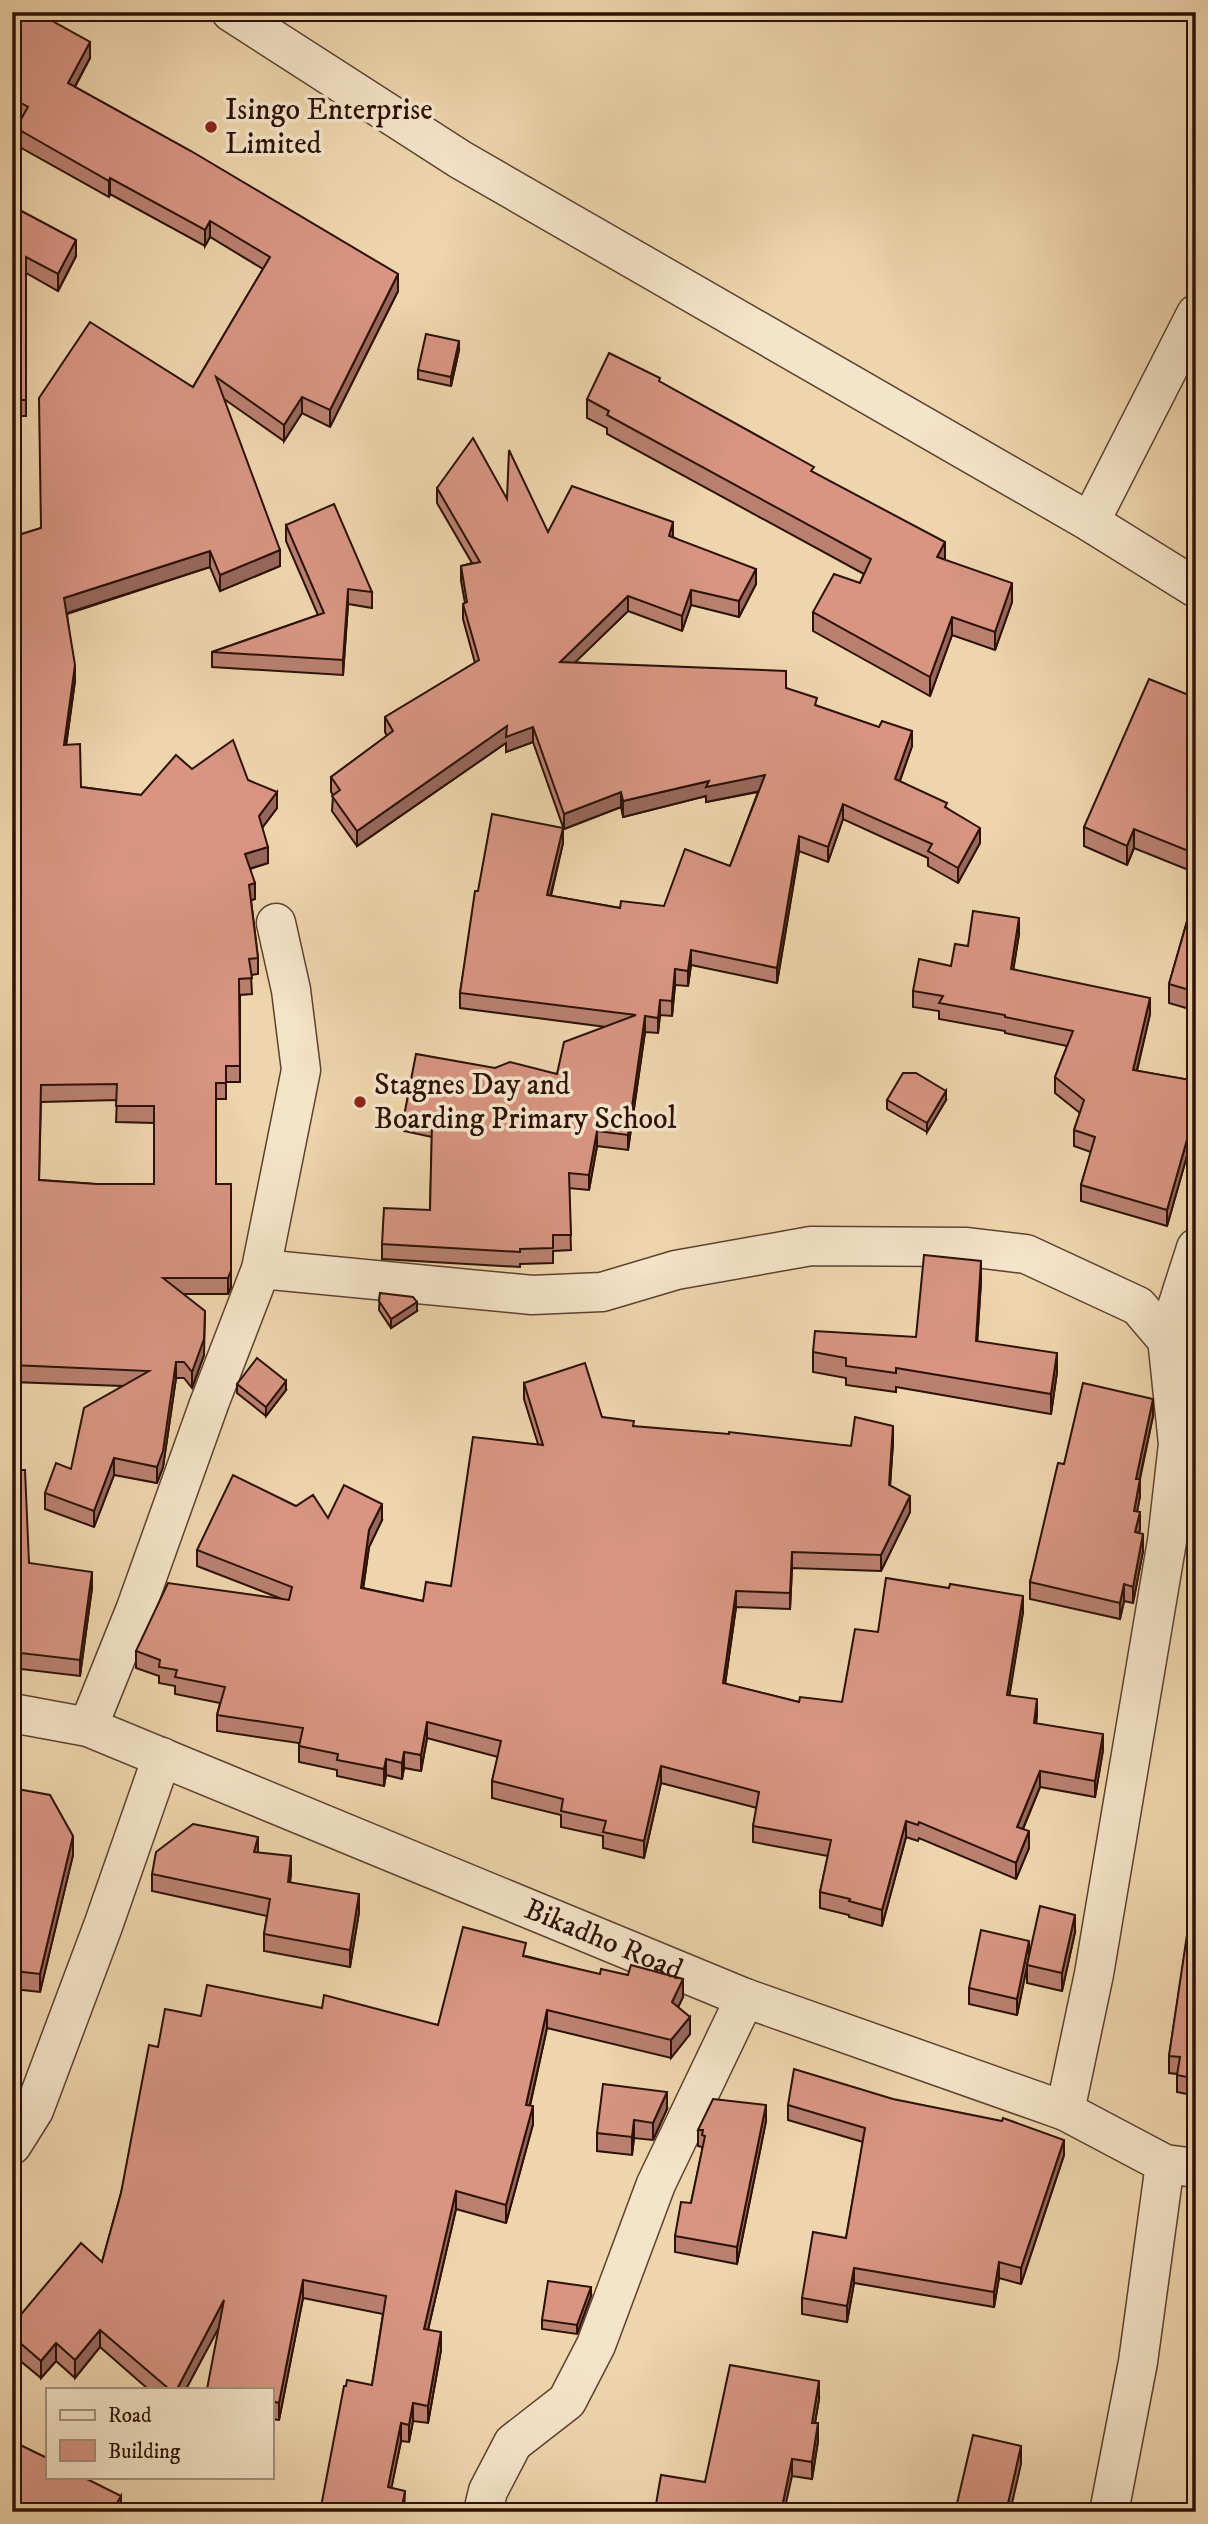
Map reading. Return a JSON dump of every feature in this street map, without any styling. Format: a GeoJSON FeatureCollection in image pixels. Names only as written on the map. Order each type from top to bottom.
{"type":"FeatureCollection","features":[{"type":"Feature","properties":{"kind":"street"},"geometry":{"type":"LineString","coordinates":[[231,12],[461,160],[1090,522],[1196,587]]}},
{"type":"Feature","properties":{"kind":"street"},"geometry":{"type":"LineString","coordinates":[[1090,522],[1196,314]]}},
{"type":"Feature","properties":{"kind":"street"},"geometry":{"type":"LineString","coordinates":[[88,1727],[136,1608],[261,1269],[301,1070],[291,990],[276,923]]}},
{"type":"Feature","properties":{"kind":"street"},"geometry":{"type":"LineString","coordinates":[[261,1269],[532,1295],[601,1292],[676,1270],[811,1246],[967,1247],[1026,1254],[1138,1306],[1196,1374]]}},
{"type":"Feature","properties":{"kind":"street"},"geometry":{"type":"LineString","coordinates":[[1066,2111],[1094,1974],[1167,1541],[1178,1444],[1167,1338],[1196,1248]]}},
{"type":"Feature","properties":{"kind":"street","name":"Bikadho Road"},"geometry":{"type":"LineString","coordinates":[[12,1713],[88,1727],[746,1998],[1066,2111],[1180,2166]]}},
{"type":"Feature","properties":{"kind":"street"},"geometry":{"type":"LineString","coordinates":[[12,2145],[34,2110],[103,1926],[162,1757]]}},
{"type":"Feature","properties":{"kind":"street"},"geometry":{"type":"LineString","coordinates":[[483,2512],[488,2491],[513,2442],[567,2401],[596,2344],[656,2184],[746,1998]]}},
{"type":"Feature","properties":{"kind":"street"},"geometry":{"type":"LineString","coordinates":[[1110,2512],[1138,2362],[1180,2166]]}},
{"type":"Feature","properties":{"kind":"building"},"geometry":{"type":"Polygon","coordinates":[[[23,12],[36,12],[90,42],[68,83],[191,151],[398,274],[330,410],[302,397],[284,425],[216,377],[280,550],[220,575],[210,551],[64,598],[75,665],[64,745],[80,744],[81,787],[141,795],[176,755],[192,769],[233,740],[248,780],[277,792],[259,816],[268,847],[245,854],[255,883],[249,885],[258,958],[249,959],[252,978],[239,979],[240,1066],[226,1066],[226,1083],[216,1083],[216,1184],[231,1184],[231,1271],[228,1278],[163,1278],[205,1311],[204,1339],[192,1372],[184,1362],[176,1362],[163,1451],[157,1467],[114,1458],[94,1511],[45,1493],[56,1463],[71,1469],[84,1408],[149,1371],[12,1365],[12,537],[41,528],[39,398],[90,322],[193,387],[270,257],[210,221],[205,230],[110,178],[109,181],[16,128],[28,107],[12,98],[12,33],[23,12]],[[117,1084],[41,1085],[39,1180],[154,1184],[154,1106],[116,1106],[117,1084]]]}},
{"type":"Feature","properties":{"kind":"building"},"geometry":{"type":"Polygon","coordinates":[[[12,206],[76,240],[58,274],[26,257],[26,400],[12,400],[12,206]]]}},
{"type":"Feature","properties":{"kind":"building"},"geometry":{"type":"Polygon","coordinates":[[[426,334],[459,341],[451,377],[418,370],[426,334]]]}},
{"type":"Feature","properties":{"kind":"building"},"geometry":{"type":"Polygon","coordinates":[[[609,353],[660,378],[659,381],[814,467],[811,471],[945,542],[937,557],[1012,583],[995,632],[952,617],[930,677],[813,612],[834,574],[860,583],[871,559],[607,415],[609,411],[587,399],[609,353]]]}},
{"type":"Feature","properties":{"kind":"building"},"geometry":{"type":"Polygon","coordinates":[[[473,438],[507,499],[509,450],[548,532],[572,486],[673,522],[669,536],[756,569],[739,601],[691,590],[682,616],[628,596],[560,662],[786,671],[786,688],[817,698],[815,705],[879,727],[882,721],[912,731],[895,779],[947,803],[945,807],[980,828],[958,868],[928,851],[932,844],[843,804],[828,847],[799,836],[777,968],[691,950],[688,971],[675,969],[672,1001],[660,1000],[658,1018],[645,1016],[628,1135],[597,1131],[589,1175],[569,1173],[571,1235],[553,1235],[553,1248],[520,1249],[520,1252],[382,1244],[384,1208],[430,1210],[432,1122],[404,1116],[416,1054],[495,1068],[510,1062],[557,1074],[564,1042],[636,1015],[460,993],[475,891],[478,891],[492,814],[563,828],[547,895],[620,908],[621,901],[664,906],[685,849],[730,866],[765,775],[706,787],[709,781],[623,801],[621,792],[564,814],[533,727],[506,737],[507,726],[357,831],[332,796],[340,790],[331,777],[393,731],[385,717],[479,660],[463,604],[467,602],[461,566],[480,562],[437,488],[473,438]]]}},
{"type":"Feature","properties":{"kind":"building"},"geometry":{"type":"Polygon","coordinates":[[[334,504],[372,592],[348,589],[343,660],[212,652],[324,613],[286,525],[334,504]]]}},
{"type":"Feature","properties":{"kind":"building"},"geometry":{"type":"Polygon","coordinates":[[[1149,679],[1196,698],[1196,854],[1134,829],[1127,846],[1084,827],[1149,679]]]}},
{"type":"Feature","properties":{"kind":"building"},"geometry":{"type":"Polygon","coordinates":[[[1196,890],[1196,992],[1169,984],[1196,890]]]}},
{"type":"Feature","properties":{"kind":"building"},"geometry":{"type":"Polygon","coordinates":[[[973,911],[1019,918],[1011,969],[1150,998],[1133,1070],[1196,1081],[1196,1108],[1167,1210],[1081,1185],[1095,1137],[1074,1130],[1084,1100],[1055,1077],[1073,1031],[939,1003],[943,996],[913,991],[919,959],[951,966],[955,944],[968,946],[973,911]]]}},
{"type":"Feature","properties":{"kind":"building"},"geometry":{"type":"Polygon","coordinates":[[[903,1073],[916,1073],[946,1091],[927,1123],[887,1100],[903,1073]]]}},
{"type":"Feature","properties":{"kind":"building"},"geometry":{"type":"Polygon","coordinates":[[[924,1255],[981,1261],[976,1341],[1057,1353],[1051,1394],[896,1368],[896,1373],[846,1366],[846,1358],[813,1352],[815,1331],[916,1337],[924,1255]]]}},
{"type":"Feature","properties":{"kind":"building"},"geometry":{"type":"Polygon","coordinates":[[[380,1293],[413,1297],[417,1302],[391,1319],[379,1301],[380,1293]]]}},
{"type":"Feature","properties":{"kind":"building"},"geometry":{"type":"Polygon","coordinates":[[[257,1358],[286,1381],[266,1407],[237,1384],[257,1358]]]}},
{"type":"Feature","properties":{"kind":"building"},"geometry":{"type":"Polygon","coordinates":[[[585,1363],[602,1417],[634,1421],[633,1426],[729,1432],[851,1446],[855,1417],[893,1426],[889,1485],[910,1496],[881,1555],[792,1552],[790,1593],[736,1591],[723,1683],[799,1702],[800,1697],[842,1702],[855,1629],[878,1632],[886,1578],[949,1588],[950,1584],[1023,1596],[1007,1695],[1037,1699],[1034,1723],[1103,1734],[1095,1781],[1040,1771],[1017,1827],[1029,1831],[1016,1863],[919,1822],[918,1825],[906,1821],[882,1910],[820,1892],[831,1840],[753,1826],[759,1792],[661,1766],[644,1841],[603,1832],[606,1821],[561,1811],[563,1799],[492,1781],[501,1741],[427,1722],[421,1755],[404,1752],[402,1763],[386,1759],[384,1769],[337,1760],[338,1754],[299,1746],[303,1728],[217,1715],[225,1687],[175,1677],[177,1670],[159,1667],[160,1660],[136,1651],[168,1583],[289,1600],[292,1587],[197,1550],[233,1475],[296,1506],[313,1495],[328,1518],[344,1485],[382,1504],[369,1530],[361,1588],[423,1601],[426,1582],[451,1586],[473,1437],[543,1445],[524,1383],[585,1363]]]}},
{"type":"Feature","properties":{"kind":"building"},"geometry":{"type":"Polygon","coordinates":[[[1083,1383],[1153,1399],[1136,1479],[1140,1479],[1134,1511],[1140,1512],[1135,1532],[1143,1534],[1133,1587],[1124,1584],[1120,1603],[1030,1582],[1058,1463],[1064,1464],[1083,1383]]]}},
{"type":"Feature","properties":{"kind":"building"},"geometry":{"type":"Polygon","coordinates":[[[12,1470],[25,1470],[29,1563],[92,1572],[80,1660],[12,1654],[12,1470]]]}},
{"type":"Feature","properties":{"kind":"building"},"geometry":{"type":"Polygon","coordinates":[[[12,1788],[50,1795],[73,1836],[40,1974],[14,1971],[12,1977],[12,1788]]]}},
{"type":"Feature","properties":{"kind":"building"},"geometry":{"type":"Polygon","coordinates":[[[193,1824],[258,1837],[254,1852],[291,1856],[288,1882],[359,1894],[350,1950],[264,1934],[270,1899],[152,1874],[156,1852],[193,1824]]]}},
{"type":"Feature","properties":{"kind":"building"},"geometry":{"type":"Polygon","coordinates":[[[1195,1881],[1196,2079],[1177,2075],[1180,2057],[1169,2056],[1195,1881]]]}},
{"type":"Feature","properties":{"kind":"building"},"geometry":{"type":"Polygon","coordinates":[[[1040,1906],[1075,1915],[1062,1973],[1027,1965],[1040,1906]]]}},
{"type":"Feature","properties":{"kind":"building"},"geometry":{"type":"Polygon","coordinates":[[[463,1927],[526,1943],[523,1956],[600,1974],[601,1969],[628,1975],[631,1965],[683,1979],[672,2002],[690,2017],[671,2040],[547,2010],[526,2105],[533,2106],[506,2205],[456,2191],[424,2329],[441,2332],[428,2406],[413,2403],[409,2425],[401,2423],[388,2487],[405,2491],[401,2512],[320,2512],[344,2386],[347,2380],[372,2385],[386,2296],[303,2280],[279,2403],[273,2402],[273,2388],[207,2388],[224,2300],[178,2388],[168,2388],[100,2330],[75,2360],[56,2343],[41,2361],[12,2336],[12,2325],[81,2243],[102,2262],[121,2193],[149,2045],[158,2047],[165,2009],[201,2016],[207,1985],[322,2008],[324,1995],[438,2025],[463,1927]]]}},
{"type":"Feature","properties":{"kind":"building"},"geometry":{"type":"Polygon","coordinates":[[[981,1930],[1029,1941],[1017,1999],[969,1988],[981,1930]]]}},
{"type":"Feature","properties":{"kind":"building"},"geometry":{"type":"Polygon","coordinates":[[[794,2069],[893,2099],[1002,2121],[1003,2118],[1064,2140],[1021,2268],[999,2262],[994,2292],[854,2268],[847,2306],[802,2298],[813,2232],[846,2238],[865,2128],[788,2105],[794,2069]]]}},
{"type":"Feature","properties":{"kind":"building"},"geometry":{"type":"Polygon","coordinates":[[[603,2084],[667,2092],[653,2123],[634,2120],[632,2137],[597,2133],[603,2084]]]}},
{"type":"Feature","properties":{"kind":"building"},"geometry":{"type":"Polygon","coordinates":[[[713,2099],[766,2105],[737,2247],[675,2236],[681,2202],[691,2203],[705,2136],[702,2135],[703,2130],[698,2130],[713,2099]]]}},
{"type":"Feature","properties":{"kind":"building"},"geometry":{"type":"Polygon","coordinates":[[[1196,2240],[1196,2266],[1192,2265],[1196,2240]]]}},
{"type":"Feature","properties":{"kind":"building"},"geometry":{"type":"Polygon","coordinates":[[[548,2281],[591,2287],[577,2325],[542,2320],[548,2281]]]}},
{"type":"Feature","properties":{"kind":"building"},"geometry":{"type":"Polygon","coordinates":[[[730,2365],[819,2381],[812,2423],[818,2423],[812,2462],[792,2459],[781,2512],[638,2512],[639,2507],[655,2510],[661,2475],[705,2482],[730,2365]]]}},
{"type":"Feature","properties":{"kind":"building"},"geometry":{"type":"Polygon","coordinates":[[[973,2435],[1021,2446],[1006,2512],[955,2512],[973,2435]]]}},
{"type":"Feature","properties":{"kind":"building"},"geometry":{"type":"Polygon","coordinates":[[[12,2441],[46,2458],[46,2478],[85,2478],[121,2496],[112,2512],[12,2512],[12,2441]]]}},
{"type":"Feature","properties":{"kind":"place","name":"Isingo Enterprise Limited"},"geometry":{"type":"Point","coordinates":[211,127]}},
{"type":"Feature","properties":{"kind":"place","name":"Stagnes Day and Boarding Primary School"},"geometry":{"type":"Point","coordinates":[360,1102]}}]}
